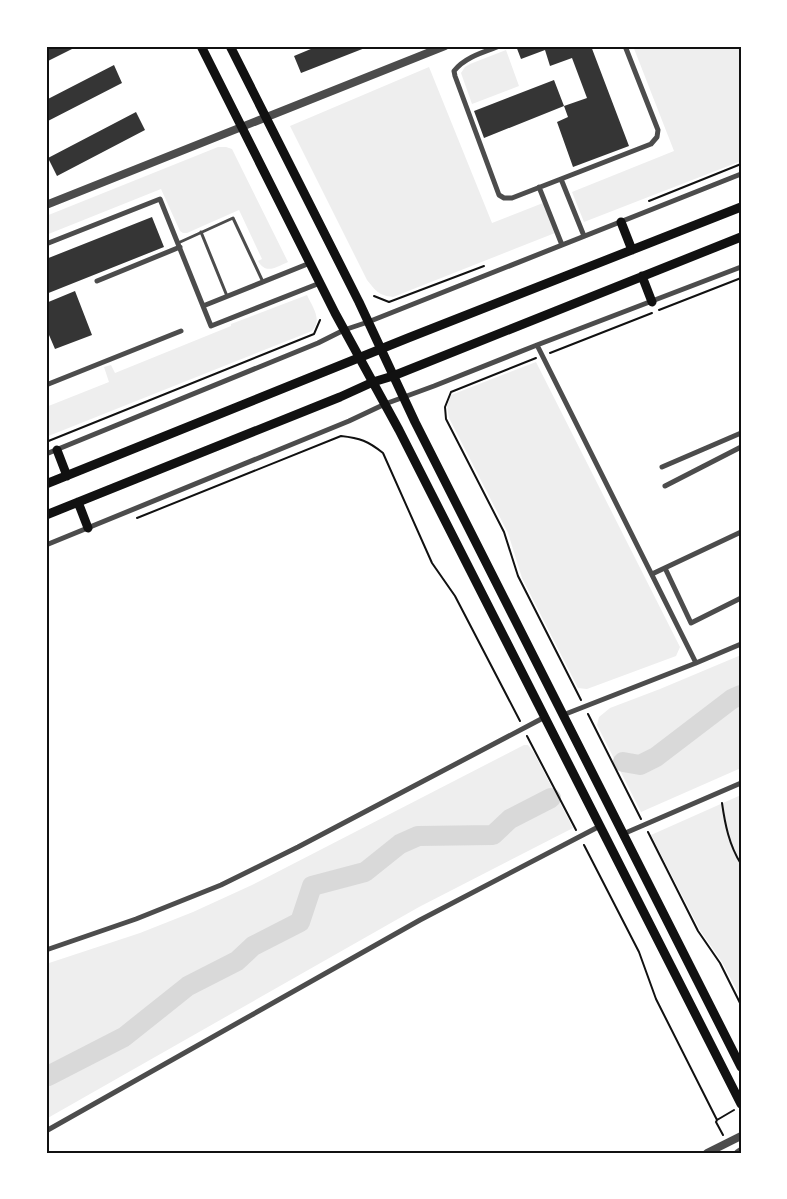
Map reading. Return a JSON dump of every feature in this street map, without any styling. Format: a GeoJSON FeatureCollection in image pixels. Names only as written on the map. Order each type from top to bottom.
{"type":"FeatureCollection","features":[{"type":"Feature","properties":{"kind":"main road"},"geometry":{"type":"LineString","coordinates":[[201,46],[344,330],[399,430],[741,1105]]}},
{"type":"Feature","properties":{"kind":"main road"},"geometry":{"type":"LineString","coordinates":[[230,46],[404,398],[741,1067]]}},
{"type":"Feature","properties":{"kind":"main road"},"geometry":{"type":"LineString","coordinates":[[46,484],[741,207]]}},
{"type":"Feature","properties":{"kind":"main road"},"geometry":{"type":"LineString","coordinates":[[621,222],[632,250]]}},
{"type":"Feature","properties":{"kind":"main road"},"geometry":{"type":"LineString","coordinates":[[46,515],[373,382],[393,376],[741,236]]}},
{"type":"Feature","properties":{"kind":"main road"},"geometry":{"type":"LineString","coordinates":[[642,276],[652,302]]}},
{"type":"Feature","properties":{"kind":"main road"},"geometry":{"type":"LineString","coordinates":[[57,450],[67,476]]}},
{"type":"Feature","properties":{"kind":"main road"},"geometry":{"type":"LineString","coordinates":[[78,502],[88,528]]}},
{"type":"Feature","properties":{"kind":"street"},"geometry":{"type":"LineString","coordinates":[[46,205],[445,46]]}},
{"type":"Feature","properties":{"kind":"street"},"geometry":{"type":"LineString","coordinates":[[500,46],[465,60],[454,70],[454,76],[499,195],[504,198],[512,198],[651,144],[657,137],[658,130],[625,46]]}},
{"type":"Feature","properties":{"kind":"street"},"geometry":{"type":"LineString","coordinates":[[46,454],[344,330],[741,174]]}},
{"type":"Feature","properties":{"kind":"street"},"geometry":{"type":"LineString","coordinates":[[561,179],[584,236]]}},
{"type":"Feature","properties":{"kind":"street"},"geometry":{"type":"LineString","coordinates":[[540,187],[562,245]]}},
{"type":"Feature","properties":{"kind":"street"},"geometry":{"type":"LineString","coordinates":[[46,244],[160,199],[211,326],[320,283]]}},
{"type":"Feature","properties":{"kind":"street"},"geometry":{"type":"LineString","coordinates":[[96,281],[179,245]]}},
{"type":"Feature","properties":{"kind":"street"},"geometry":{"type":"LineString","coordinates":[[203,306],[310,262]]}},
{"type":"Feature","properties":{"kind":"street"},"geometry":{"type":"LineString","coordinates":[[46,544],[385,404],[536,344],[741,267]]}},
{"type":"Feature","properties":{"kind":"street"},"geometry":{"type":"LineString","coordinates":[[46,385],[181,331]]}},
{"type":"Feature","properties":{"kind":"street"},"geometry":{"type":"LineString","coordinates":[[536,344],[696,663]]}},
{"type":"Feature","properties":{"kind":"street"},"geometry":{"type":"LineString","coordinates":[[662,467],[741,433]]}},
{"type":"Feature","properties":{"kind":"street"},"geometry":{"type":"LineString","coordinates":[[666,486],[741,447]]}},
{"type":"Feature","properties":{"kind":"street"},"geometry":{"type":"LineString","coordinates":[[652,574],[741,532]]}},
{"type":"Feature","properties":{"kind":"street"},"geometry":{"type":"LineString","coordinates":[[665,568],[691,623],[741,598]]}},
{"type":"Feature","properties":{"kind":"street"},"geometry":{"type":"LineString","coordinates":[[563,715],[741,644]]}},
{"type":"Feature","properties":{"kind":"street"},"geometry":{"type":"LineString","coordinates":[[46,950],[221,885],[298,847],[545,717]]}},
{"type":"Feature","properties":{"kind":"street"},"geometry":{"type":"LineString","coordinates":[[623,834],[741,783]]}},
{"type":"Feature","properties":{"kind":"street"},"geometry":{"type":"LineString","coordinates":[[46,1131],[420,920],[600,826]]}},
{"type":"Feature","properties":{"kind":"street"},"geometry":{"type":"LineString","coordinates":[[707,1153],[741,1136]]}},
{"type":"Feature","properties":{"kind":"lane"},"geometry":{"type":"LineString","coordinates":[[179,245],[201,232],[233,218],[263,282]]}},
{"type":"Feature","properties":{"kind":"lane"},"geometry":{"type":"LineString","coordinates":[[201,232],[227,297]]}},
{"type":"Feature","properties":{"kind":"path"},"geometry":{"type":"LineString","coordinates":[[551,353],[741,278]]}},
{"type":"Feature","properties":{"kind":"path"},"geometry":{"type":"LineString","coordinates":[[374,296],[389,302]]}},
{"type":"Feature","properties":{"kind":"path"},"geometry":{"type":"LineString","coordinates":[[46,442],[314,334],[320,320]]}},
{"type":"Feature","properties":{"kind":"path"},"geometry":{"type":"LineString","coordinates":[[445,408],[451,392],[542,356]]}},
{"type":"Feature","properties":{"kind":"path"},"geometry":{"type":"LineString","coordinates":[[129,521],[341,436],[371,443],[383,453],[432,563],[455,596],[639,952],[656,999],[716,1121],[741,1105]]}},
{"type":"Feature","properties":{"kind":"path"},"geometry":{"type":"LineString","coordinates":[[722,803],[730,842],[741,864]]}},
{"type":"Feature","properties":{"kind":"shaded area"},"geometry":{"type":"Polygon","coordinates":[[[633,46],[739,46],[741,50],[741,161],[584,222],[572,192],[674,151],[633,46]]]}},
{"type":"Feature","properties":{"kind":"shaded area"},"geometry":{"type":"Polygon","coordinates":[[[506,50],[519,86],[472,104],[461,73],[470,64],[506,50]]]}},
{"type":"Feature","properties":{"kind":"shaded area"},"geometry":{"type":"Polygon","coordinates":[[[429,67],[492,223],[543,203],[555,233],[393,297],[378,292],[367,280],[290,126],[429,67]]]}},
{"type":"Feature","properties":{"kind":"shaded area"},"geometry":{"type":"Polygon","coordinates":[[[218,147],[232,149],[288,262],[272,269],[264,268],[261,265],[258,261],[262,259],[239,210],[187,233],[183,233],[180,231],[161,189],[46,235],[46,216],[218,147]]]}},
{"type":"Feature","properties":{"kind":"shaded area"},"geometry":{"type":"Polygon","coordinates":[[[307,295],[317,318],[312,331],[46,437],[46,407],[109,382],[104,367],[111,365],[115,373],[231,326],[231,324],[307,295]]]}},
{"type":"Feature","properties":{"kind":"shaded area"},"geometry":{"type":"Polygon","coordinates":[[[536,362],[680,647],[676,656],[587,689],[578,688],[522,578],[508,533],[449,418],[447,406],[451,395],[536,362]]]}},
{"type":"Feature","properties":{"kind":"shaded area"},"geometry":{"type":"Polygon","coordinates":[[[741,655],[741,768],[641,812],[597,725],[599,717],[610,708],[741,655]]]}},
{"type":"Feature","properties":{"kind":"shaded area"},"geometry":{"type":"Polygon","coordinates":[[[524,745],[528,745],[534,753],[573,828],[419,907],[46,1119],[46,964],[140,933],[193,912],[252,885],[524,745]]]}},
{"type":"Feature","properties":{"kind":"shaded area"},"geometry":{"type":"Polygon","coordinates":[[[741,795],[741,998],[722,962],[700,930],[651,835],[741,795]]]}},
{"type":"Feature","properties":{"kind":"building"},"geometry":{"type":"Polygon","coordinates":[[[46,46],[78,46],[46,62],[46,46]]]}},
{"type":"Feature","properties":{"kind":"building"},"geometry":{"type":"Polygon","coordinates":[[[318,46],[370,46],[301,73],[294,56],[318,46]]]}},
{"type":"Feature","properties":{"kind":"building"},"geometry":{"type":"Polygon","coordinates":[[[516,46],[591,46],[629,146],[573,167],[557,122],[568,117],[564,106],[587,98],[572,58],[550,66],[545,50],[521,59],[516,46]]]}},
{"type":"Feature","properties":{"kind":"building"},"geometry":{"type":"Polygon","coordinates":[[[114,65],[122,83],[46,122],[46,100],[114,65]]]}},
{"type":"Feature","properties":{"kind":"building"},"geometry":{"type":"Polygon","coordinates":[[[554,80],[564,106],[484,138],[474,111],[554,80]]]}},
{"type":"Feature","properties":{"kind":"building"},"geometry":{"type":"Polygon","coordinates":[[[136,112],[145,130],[57,176],[48,158],[136,112]]]}},
{"type":"Feature","properties":{"kind":"building"},"geometry":{"type":"Polygon","coordinates":[[[152,217],[164,247],[46,294],[46,259],[152,217]]]}},
{"type":"Feature","properties":{"kind":"building"},"geometry":{"type":"Polygon","coordinates":[[[75,291],[92,335],[55,349],[46,328],[46,303],[75,291]]]}},
{"type":"Feature","properties":{"kind":"waterway"},"geometry":{"type":"LineString","coordinates":[[623,762],[640,765],[656,757],[732,699],[741,695]]}},
{"type":"Feature","properties":{"kind":"waterway"},"geometry":{"type":"LineString","coordinates":[[46,1075],[48,1076],[124,1037],[188,986],[237,961],[253,946],[300,922],[312,886],[365,872],[400,844],[418,836],[493,835],[510,819],[551,798]]}}]}
